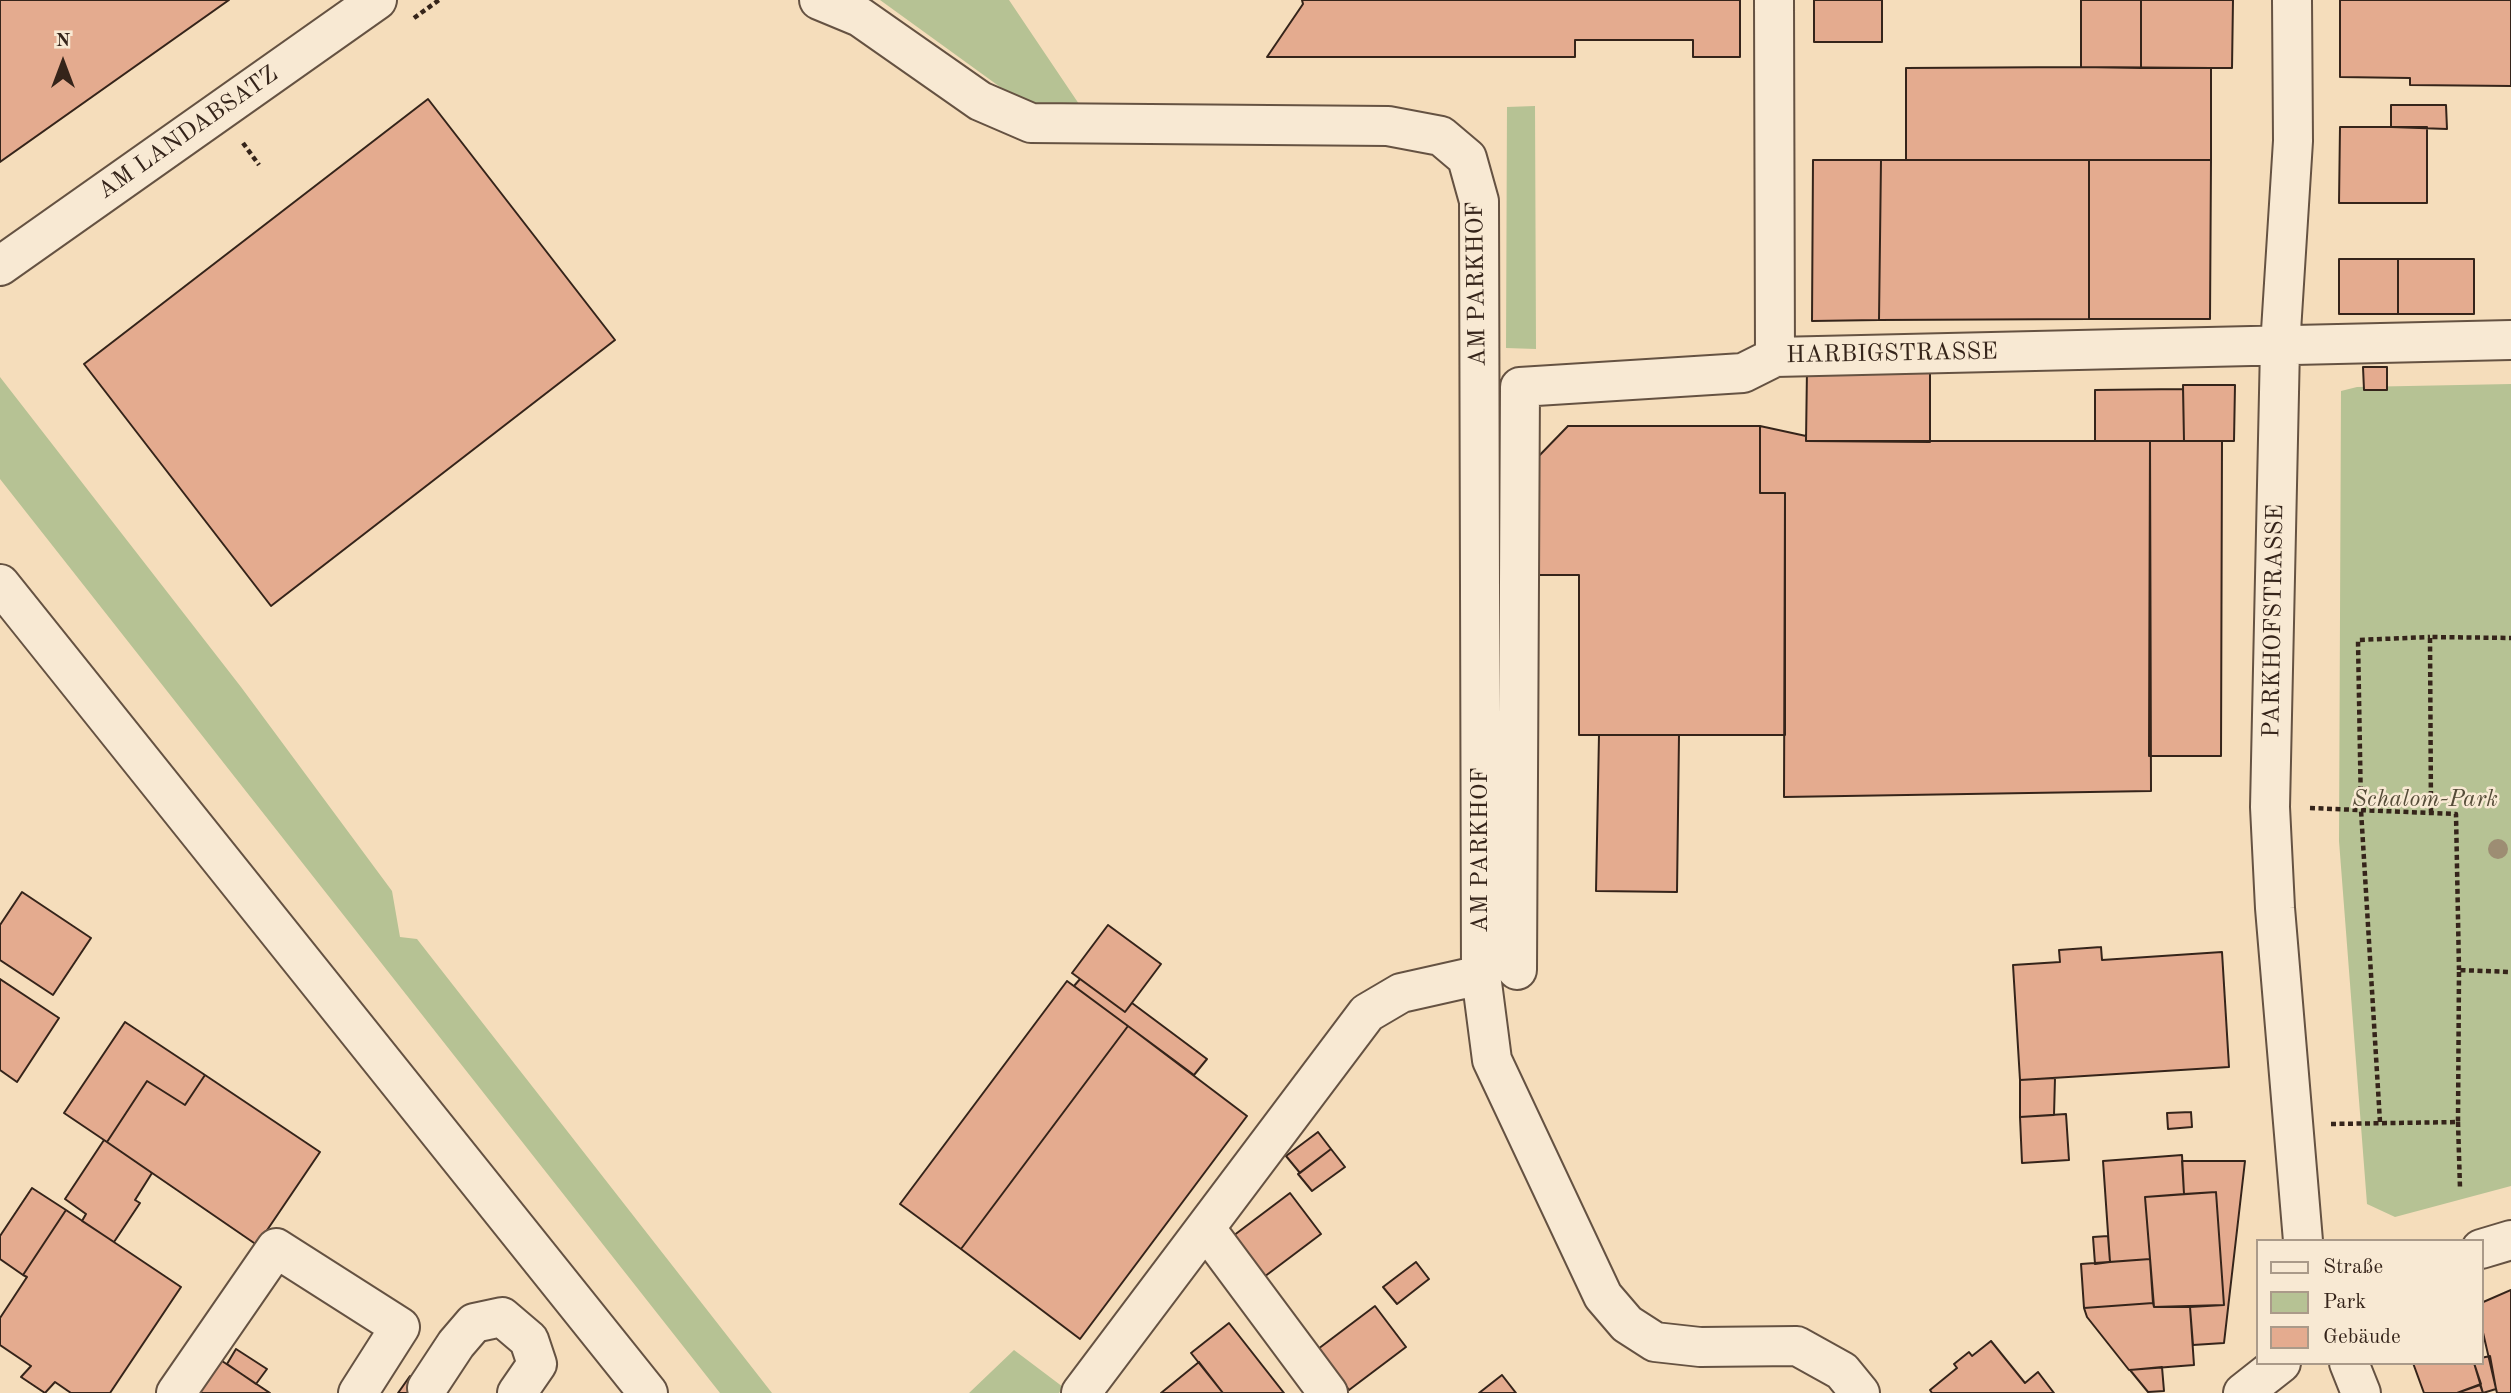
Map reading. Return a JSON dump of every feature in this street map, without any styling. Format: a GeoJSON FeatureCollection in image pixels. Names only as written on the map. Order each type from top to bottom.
{"type":"FeatureCollection","features":[{"type":"Feature","properties":{"kind":"street","name":"AM LANDABSATZ"},"geometry":{"type":"LineString","coordinates":[[0,266],[377,0]]}},
{"type":"Feature","properties":{"kind":"street","name":"AM PARKHOF"},"geometry":{"type":"LineString","coordinates":[[819,0],[860,17],[980,101],[1031,123],[1388,126],[1441,136],[1467,158],[1479,201],[1499,973],[1492,1060],[1603,1296],[1627,1324],[1655,1342],[1700,1347],[1797,1346],[1842,1371],[1860,1393]]}},
{"type":"Feature","properties":{"kind":"street","name":"HARBIGSTRASSE"},"geometry":{"type":"LineString","coordinates":[[1774,0],[1775,357],[2511,340]]}},
{"type":"Feature","properties":{"kind":"street","name":"PARKHOFSTRASSE"},"geometry":{"type":"LineString","coordinates":[[2292,0],[2293,141],[2280,346],[2270,807],[2275,908],[2303,1239]]}},
{"type":"Feature","properties":{"kind":"street"},"geometry":{"type":"LineString","coordinates":[[1081,1393],[1367,1013],[1401,993],[1499,973],[1520,387],[1743,373],[1775,357]]}},
{"type":"Feature","properties":{"kind":"street"},"geometry":{"type":"LineString","coordinates":[[0,584],[648,1393]]}},
{"type":"Feature","properties":{"kind":"street"},"geometry":{"type":"LineString","coordinates":[[1206,1229],[1328,1393]]}},
{"type":"Feature","properties":{"kind":"street"},"geometry":{"type":"LineString","coordinates":[[2483,1248],[2511,1240]]}},
{"type":"Feature","properties":{"kind":"street"},"geometry":{"type":"LineString","coordinates":[[176,1393],[276,1248],[400,1327],[358,1393]]}},
{"type":"Feature","properties":{"kind":"street"},"geometry":{"type":"LineString","coordinates":[[427,1388],[456,1344],[474,1323],[502,1317],[529,1340],[537,1364],[517,1393]]}},
{"type":"Feature","properties":{"kind":"street"},"geometry":{"type":"LineString","coordinates":[[2243,1393],[2278,1365]]}},
{"type":"Feature","properties":{"kind":"street"},"geometry":{"type":"LineString","coordinates":[[2350,1365],[2361,1393]]}},
{"type":"Feature","properties":{"kind":"path"},"geometry":{"type":"LineString","coordinates":[[242,142],[259,164]]}},
{"type":"Feature","properties":{"kind":"path"},"geometry":{"type":"LineString","coordinates":[[2430,637],[2431,813]]}},
{"type":"Feature","properties":{"kind":"path"},"geometry":{"type":"LineString","coordinates":[[2379,1122],[2361,810],[2358,640],[2511,638]]}},
{"type":"Feature","properties":{"kind":"path"},"geometry":{"type":"LineString","coordinates":[[2270,807],[2456,814],[2460,1188]]}},
{"type":"Feature","properties":{"kind":"path"},"geometry":{"type":"LineString","coordinates":[[2459,970],[2511,972]]}},
{"type":"Feature","properties":{"kind":"path"},"geometry":{"type":"LineString","coordinates":[[2292,1125],[2458,1122]]}},
{"type":"Feature","properties":{"kind":"green space"},"geometry":{"type":"Polygon","coordinates":[[[880,0],[1009,0],[1081,107],[1025,105],[880,0]]]}},
{"type":"Feature","properties":{"kind":"green space"},"geometry":{"type":"Polygon","coordinates":[[[1535,106],[1536,349],[1506,348],[1507,107],[1535,106]]]}},
{"type":"Feature","properties":{"kind":"green space"},"geometry":{"type":"Polygon","coordinates":[[[0,377],[241,687],[392,891],[400,937],[417,939],[772,1393],[720,1393],[0,479],[0,377]]]}},
{"type":"Feature","properties":{"kind":"green space","name":"Schalom-Park"},"geometry":{"type":"Polygon","coordinates":[[[2511,384],[2511,1186],[2395,1217],[2367,1204],[2339,841],[2341,391],[2357,387],[2511,384]]]}},
{"type":"Feature","properties":{"kind":"green space"},"geometry":{"type":"Polygon","coordinates":[[[1014,1350],[1063,1387],[1059,1393],[969,1393],[1014,1350]]]}},
{"type":"Feature","properties":{"kind":"building"},"geometry":{"type":"Polygon","coordinates":[[[0,0],[229,0],[0,162],[0,0]]]}},
{"type":"Feature","properties":{"kind":"building"},"geometry":{"type":"Polygon","coordinates":[[[1302,0],[1740,0],[1740,57],[1693,57],[1693,40],[1575,40],[1575,57],[1267,57],[1303,4],[1302,0]]]}},
{"type":"Feature","properties":{"kind":"building"},"geometry":{"type":"Polygon","coordinates":[[[1814,0],[1882,0],[1882,42],[1814,42],[1814,0]]]}},
{"type":"Feature","properties":{"kind":"building"},"geometry":{"type":"Polygon","coordinates":[[[2081,0],[2141,0],[2141,68],[2081,67],[2081,0]]]}},
{"type":"Feature","properties":{"kind":"building"},"geometry":{"type":"Polygon","coordinates":[[[2141,0],[2233,0],[2232,68],[2141,68],[2141,0]]]}},
{"type":"Feature","properties":{"kind":"building"},"geometry":{"type":"Polygon","coordinates":[[[2340,0],[2511,0],[2511,86],[2410,85],[2410,78],[2340,77],[2340,0]]]}},
{"type":"Feature","properties":{"kind":"building"},"geometry":{"type":"Polygon","coordinates":[[[1906,68],[2211,68],[2211,160],[1906,160],[1906,68]]]}},
{"type":"Feature","properties":{"kind":"building"},"geometry":{"type":"Polygon","coordinates":[[[428,99],[615,340],[271,606],[84,364],[428,99]]]}},
{"type":"Feature","properties":{"kind":"building"},"geometry":{"type":"Polygon","coordinates":[[[2391,105],[2446,105],[2447,129],[2391,127],[2391,105]]]}},
{"type":"Feature","properties":{"kind":"building"},"geometry":{"type":"Polygon","coordinates":[[[2340,127],[2427,127],[2427,203],[2339,203],[2340,127]]]}},
{"type":"Feature","properties":{"kind":"building"},"geometry":{"type":"Polygon","coordinates":[[[1813,160],[1881,160],[1879,320],[1812,321],[1813,160]]]}},
{"type":"Feature","properties":{"kind":"building"},"geometry":{"type":"Polygon","coordinates":[[[1881,160],[2089,160],[2089,319],[1879,320],[1881,160]]]}},
{"type":"Feature","properties":{"kind":"building"},"geometry":{"type":"Polygon","coordinates":[[[2089,160],[2211,160],[2210,319],[2089,319],[2089,160]]]}},
{"type":"Feature","properties":{"kind":"building"},"geometry":{"type":"Polygon","coordinates":[[[2339,259],[2398,259],[2398,314],[2339,314],[2339,259]]]}},
{"type":"Feature","properties":{"kind":"building"},"geometry":{"type":"Polygon","coordinates":[[[2398,259],[2474,259],[2474,314],[2398,314],[2398,259]]]}},
{"type":"Feature","properties":{"kind":"building"},"geometry":{"type":"Polygon","coordinates":[[[2363,367],[2387,367],[2387,390],[2364,390],[2363,367]]]}},
{"type":"Feature","properties":{"kind":"building"},"geometry":{"type":"Polygon","coordinates":[[[1807,369],[1930,370],[1930,442],[1806,441],[1807,369]]]}},
{"type":"Feature","properties":{"kind":"building"},"geometry":{"type":"Polygon","coordinates":[[[2183,385],[2235,385],[2234,441],[2184,441],[2183,385]]]}},
{"type":"Feature","properties":{"kind":"building"},"geometry":{"type":"Polygon","coordinates":[[[2183,389],[2184,441],[2095,441],[2095,390],[2183,389]]]}},
{"type":"Feature","properties":{"kind":"building"},"geometry":{"type":"Polygon","coordinates":[[[1568,426],[1760,426],[1760,493],[1785,493],[1785,735],[1579,735],[1579,575],[1533,575],[1533,462],[1568,426]]]}},
{"type":"Feature","properties":{"kind":"building"},"geometry":{"type":"Polygon","coordinates":[[[1760,426],[1806,436],[1806,441],[2150,441],[2151,791],[1784,797],[1785,493],[1760,493],[1760,426]]]}},
{"type":"Feature","properties":{"kind":"building"},"geometry":{"type":"Polygon","coordinates":[[[2150,441],[2222,441],[2221,756],[2149,756],[2150,441]]]}},
{"type":"Feature","properties":{"kind":"building"},"geometry":{"type":"Polygon","coordinates":[[[1599,735],[1679,735],[1677,892],[1596,891],[1599,735]]]}},
{"type":"Feature","properties":{"kind":"building"},"geometry":{"type":"Polygon","coordinates":[[[22,892],[91,938],[53,995],[0,960],[0,925],[22,892]]]}},
{"type":"Feature","properties":{"kind":"building"},"geometry":{"type":"Polygon","coordinates":[[[1108,925],[1161,964],[1125,1012],[1072,973],[1108,925]]]}},
{"type":"Feature","properties":{"kind":"building"},"geometry":{"type":"Polygon","coordinates":[[[2101,947],[2102,960],[2222,952],[2229,1067],[2020,1080],[2013,965],[2060,962],[2059,950],[2101,947]]]}},
{"type":"Feature","properties":{"kind":"building"},"geometry":{"type":"Polygon","coordinates":[[[0,979],[59,1018],[17,1082],[0,1070],[0,979]]]}},
{"type":"Feature","properties":{"kind":"building"},"geometry":{"type":"Polygon","coordinates":[[[1080,979],[1125,1012],[1132,1003],[1207,1059],[1194,1075],[1074,986],[1080,979]]]}},
{"type":"Feature","properties":{"kind":"building"},"geometry":{"type":"Polygon","coordinates":[[[1067,981],[1128,1026],[961,1249],[900,1204],[1067,981]]]}},
{"type":"Feature","properties":{"kind":"building"},"geometry":{"type":"Polygon","coordinates":[[[125,1022],[205,1075],[185,1105],[147,1081],[107,1142],[64,1113],[125,1022]]]}},
{"type":"Feature","properties":{"kind":"building"},"geometry":{"type":"Polygon","coordinates":[[[1128,1026],[1247,1116],[1080,1339],[961,1249],[1128,1026]]]}},
{"type":"Feature","properties":{"kind":"building"},"geometry":{"type":"Polygon","coordinates":[[[205,1075],[320,1152],[257,1245],[107,1142],[147,1081],[185,1105],[205,1075]]]}},
{"type":"Feature","properties":{"kind":"building"},"geometry":{"type":"Polygon","coordinates":[[[2055,1078],[2054,1115],[2020,1117],[2020,1080],[2055,1078]]]}},
{"type":"Feature","properties":{"kind":"building"},"geometry":{"type":"Polygon","coordinates":[[[2191,1112],[2192,1127],[2168,1129],[2167,1113],[2191,1112]]]}},
{"type":"Feature","properties":{"kind":"building"},"geometry":{"type":"Polygon","coordinates":[[[2066,1114],[2069,1160],[2022,1163],[2020,1117],[2066,1114]]]}},
{"type":"Feature","properties":{"kind":"building"},"geometry":{"type":"Polygon","coordinates":[[[1318,1132],[1331,1149],[1300,1173],[1286,1156],[1318,1132]]]}},
{"type":"Feature","properties":{"kind":"building"},"geometry":{"type":"Polygon","coordinates":[[[104,1140],[152,1173],[135,1200],[140,1203],[114,1242],[82,1221],[86,1214],[65,1199],[104,1140]]]}},
{"type":"Feature","properties":{"kind":"building"},"geometry":{"type":"Polygon","coordinates":[[[1331,1149],[1345,1167],[1312,1191],[1298,1174],[1331,1149]]]}},
{"type":"Feature","properties":{"kind":"building"},"geometry":{"type":"Polygon","coordinates":[[[2182,1155],[2184,1194],[2145,1197],[2150,1259],[2110,1262],[2103,1161],[2182,1155]]]}},
{"type":"Feature","properties":{"kind":"building"},"geometry":{"type":"Polygon","coordinates":[[[2182,1161],[2245,1161],[2224,1343],[2193,1345],[2190,1307],[2224,1305],[2216,1192],[2184,1194],[2182,1161]]]}},
{"type":"Feature","properties":{"kind":"building"},"geometry":{"type":"Polygon","coordinates":[[[32,1188],[66,1210],[23,1275],[0,1259],[0,1236],[32,1188]]]}},
{"type":"Feature","properties":{"kind":"building"},"geometry":{"type":"Polygon","coordinates":[[[2216,1192],[2224,1305],[2154,1307],[2145,1197],[2216,1192]]]}},
{"type":"Feature","properties":{"kind":"building"},"geometry":{"type":"Polygon","coordinates":[[[1290,1193],[1321,1234],[1264,1277],[1233,1236],[1290,1193]]]}},
{"type":"Feature","properties":{"kind":"building"},"geometry":{"type":"Polygon","coordinates":[[[66,1210],[181,1287],[110,1393],[71,1393],[55,1382],[45,1393],[21,1377],[31,1366],[0,1345],[0,1318],[27,1277],[23,1275],[66,1210]]]}},
{"type":"Feature","properties":{"kind":"building"},"geometry":{"type":"Polygon","coordinates":[[[2108,1236],[2110,1262],[2095,1264],[2093,1237],[2108,1236]]]}},
{"type":"Feature","properties":{"kind":"building"},"geometry":{"type":"Polygon","coordinates":[[[2150,1259],[2153,1303],[2084,1308],[2081,1264],[2150,1259]]]}},
{"type":"Feature","properties":{"kind":"building"},"geometry":{"type":"Polygon","coordinates":[[[1416,1262],[1429,1279],[1397,1304],[1383,1287],[1416,1262]]]}},
{"type":"Feature","properties":{"kind":"building"},"geometry":{"type":"Polygon","coordinates":[[[2511,1290],[2511,1393],[2497,1393],[2483,1333],[2483,1302],[2511,1290]]]}},
{"type":"Feature","properties":{"kind":"building"},"geometry":{"type":"Polygon","coordinates":[[[2153,1303],[2154,1307],[2190,1307],[2194,1365],[2129,1370],[2087,1317],[2084,1308],[2153,1303]]]}},
{"type":"Feature","properties":{"kind":"building"},"geometry":{"type":"Polygon","coordinates":[[[1375,1306],[1406,1347],[1349,1390],[1318,1349],[1375,1306]]]}},
{"type":"Feature","properties":{"kind":"building"},"geometry":{"type":"Polygon","coordinates":[[[1229,1323],[1284,1393],[1223,1393],[1191,1353],[1229,1323]]]}},
{"type":"Feature","properties":{"kind":"building"},"geometry":{"type":"Polygon","coordinates":[[[1991,1341],[2025,1383],[2038,1372],[2054,1393],[1932,1393],[1930,1390],[1957,1368],[1954,1364],[1969,1352],[1972,1356],[1991,1341]]]}},
{"type":"Feature","properties":{"kind":"building"},"geometry":{"type":"Polygon","coordinates":[[[236,1349],[267,1369],[256,1384],[227,1364],[236,1349]]]}},
{"type":"Feature","properties":{"kind":"building"},"geometry":{"type":"Polygon","coordinates":[[[2490,1356],[2496,1389],[2483,1393],[2475,1365],[2483,1365],[2483,1358],[2490,1356]]]}},
{"type":"Feature","properties":{"kind":"building"},"geometry":{"type":"Polygon","coordinates":[[[216,1357],[270,1393],[192,1393],[216,1357]]]}},
{"type":"Feature","properties":{"kind":"building"},"geometry":{"type":"Polygon","coordinates":[[[1199,1362],[1223,1393],[1161,1393],[1199,1362]]]}},
{"type":"Feature","properties":{"kind":"building"},"geometry":{"type":"Polygon","coordinates":[[[2414,1365],[2475,1365],[2481,1384],[2457,1393],[2424,1393],[2414,1365]]]}},
{"type":"Feature","properties":{"kind":"building"},"geometry":{"type":"Polygon","coordinates":[[[2162,1367],[2164,1391],[2148,1392],[2130,1370],[2162,1367]]]}},
{"type":"Feature","properties":{"kind":"building"},"geometry":{"type":"Polygon","coordinates":[[[1502,1375],[1516,1393],[1479,1393],[1502,1375]]]}},
{"type":"Feature","properties":{"kind":"building"},"geometry":{"type":"Polygon","coordinates":[[[410,1376],[434,1393],[398,1393],[410,1376]]]}},
{"type":"Feature","properties":{"kind":"building"},"geometry":{"type":"Polygon","coordinates":[[[2480,1385],[2483,1393],[2457,1393],[2480,1385]]]}}]}
